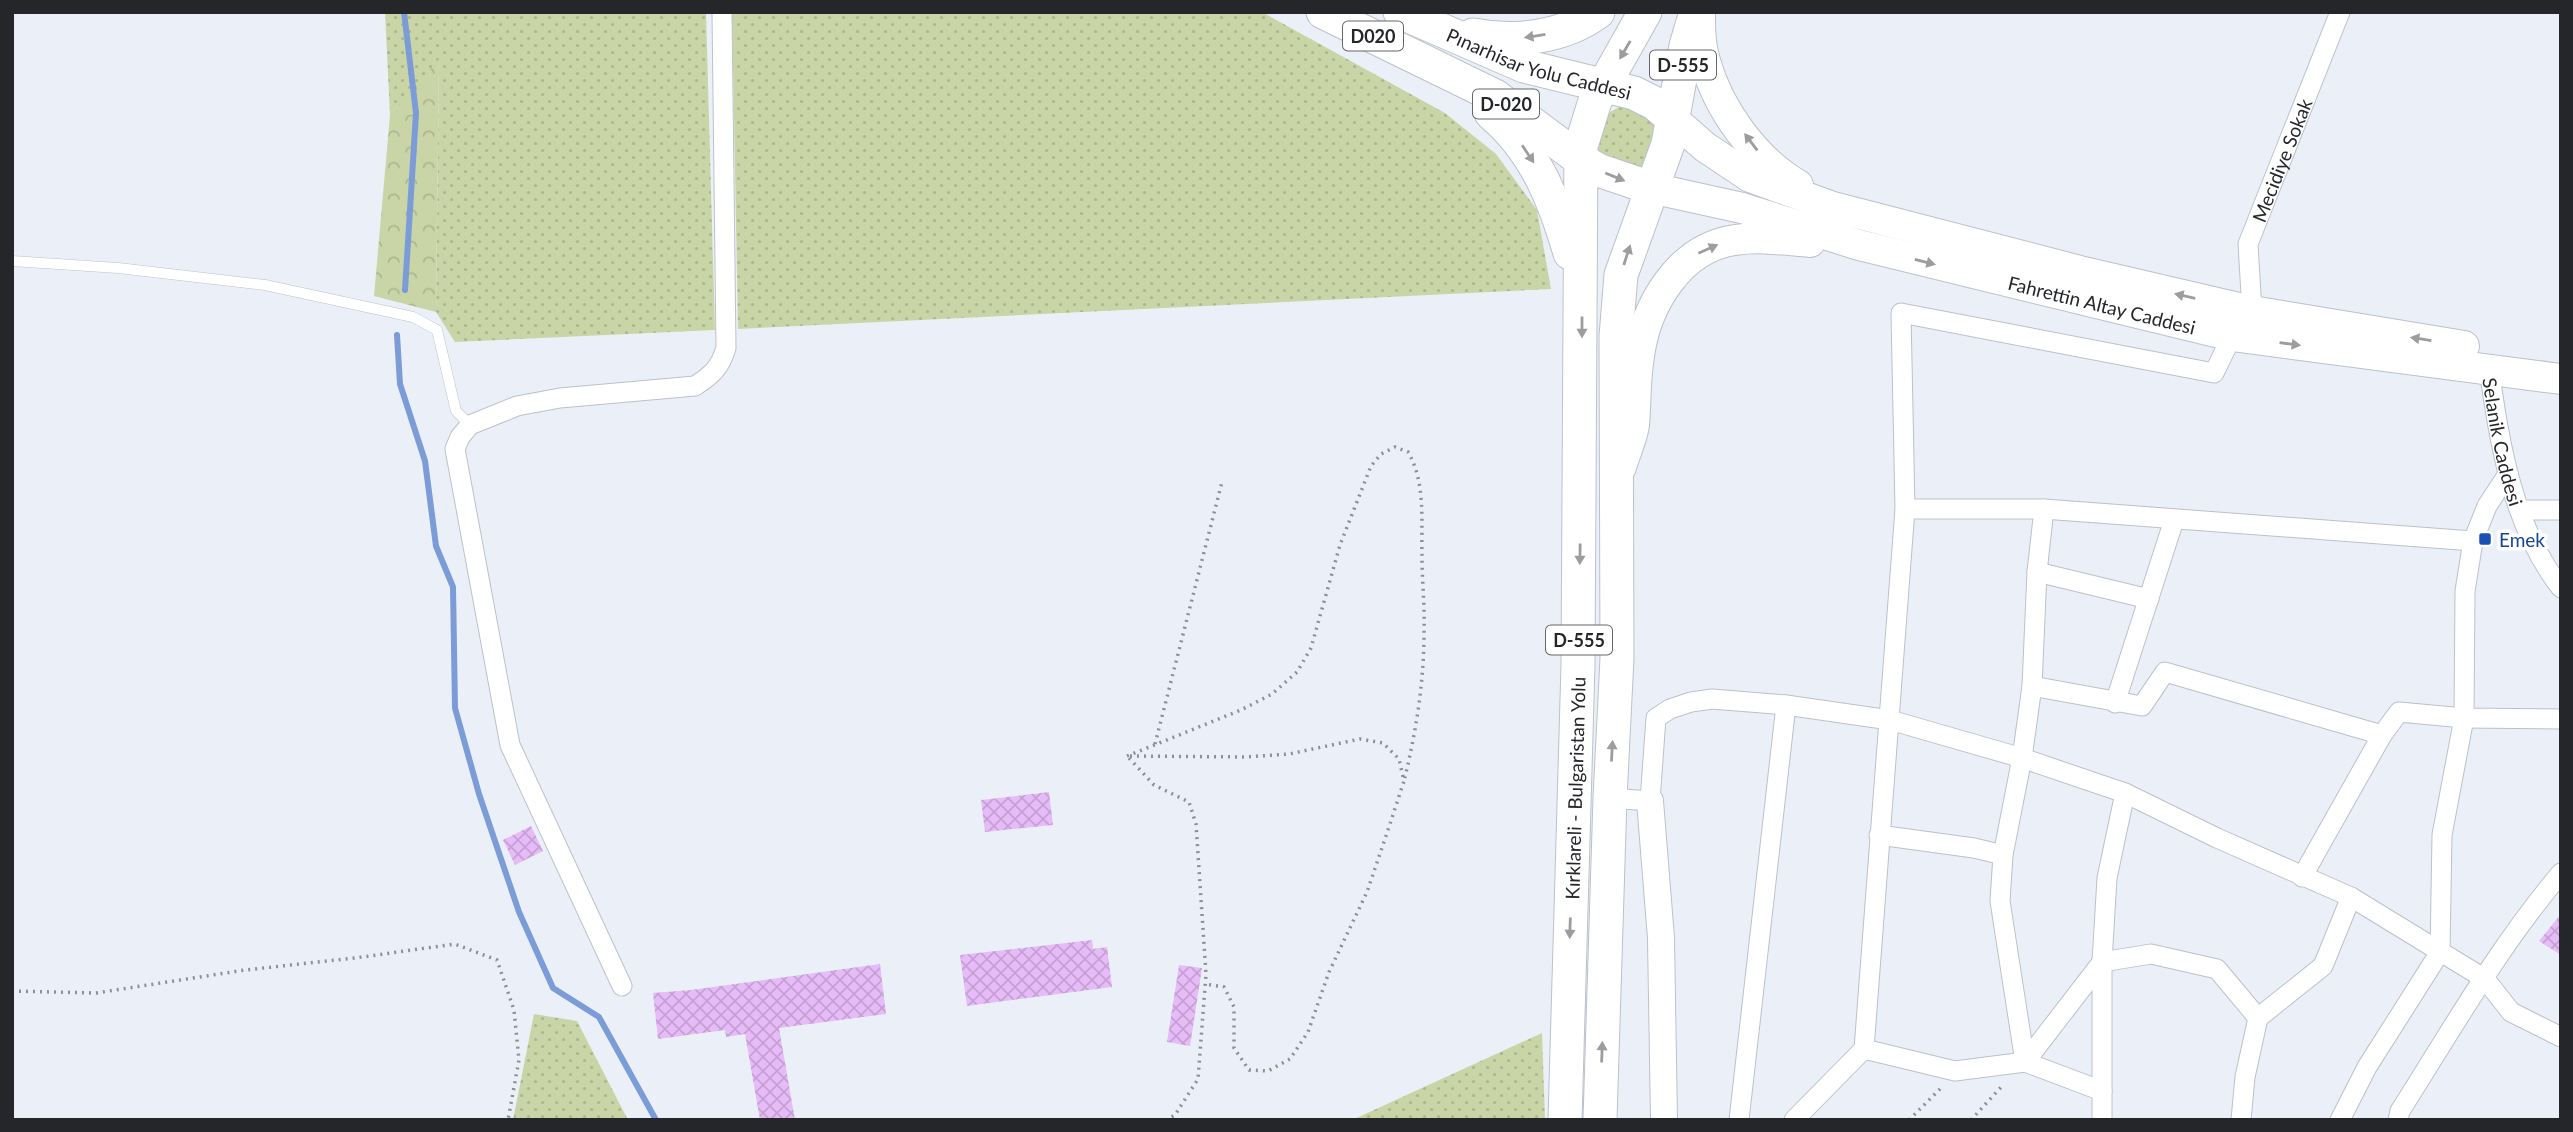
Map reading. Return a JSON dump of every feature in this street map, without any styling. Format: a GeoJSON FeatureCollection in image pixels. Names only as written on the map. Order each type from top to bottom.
{"type":"FeatureCollection","features":[{"type":"Feature","properties":{"kind":"highway","name":"Pınarhisar Yolu Caddesi"},"geometry":{"type":"LineString","coordinates":[[1323,12],[1495,96],[1581,160],[1631,183],[1651,188]]}},
{"type":"Feature","properties":{"kind":"highway"},"geometry":{"type":"LineString","coordinates":[[1412,15],[1475,36],[1511,39],[1556,33],[1598,12]]}},
{"type":"Feature","properties":{"kind":"highway","name":"D-555"},"geometry":{"type":"LineString","coordinates":[[1581,160],[1581,146],[1588,117],[1645,12]]}},
{"type":"Feature","properties":{"kind":"highway","name":"D-555"},"geometry":{"type":"LineString","coordinates":[[1651,188],[1668,144],[1686,46],[1698,12]]}},
{"type":"Feature","properties":{"kind":"highway","name":"Pınarhisar Yolu Caddesi"},"geometry":{"type":"LineString","coordinates":[[1412,15],[1524,66],[1634,93],[1654,103],[1673,119]]}},
{"type":"Feature","properties":{"kind":"highway"},"geometry":{"type":"LineString","coordinates":[[1423,60],[1502,123],[1521,145],[1552,196],[1582,287]]}},
{"type":"Feature","properties":{"kind":"highway","name":"Kırklareli - Bulgaristan Yolu"},"geometry":{"type":"LineString","coordinates":[[1565,1120],[1578,665],[1581,160]]}},
{"type":"Feature","properties":{"kind":"highway","name":"Kırklareli - Bulgaristan Yolu"},"geometry":{"type":"LineString","coordinates":[[1600,1120],[1617,659],[1616,336],[1621,275],[1651,188]]}},
{"type":"Feature","properties":{"kind":"main road"},"geometry":{"type":"LineString","coordinates":[[1698,12],[1704,60],[1712,82],[1724,106],[1761,156],[1789,180],[1868,217]]}},
{"type":"Feature","properties":{"kind":"main road","name":"Fahrettin Altay Caddesi"},"geometry":{"type":"LineString","coordinates":[[1673,119],[1712,153],[1749,177],[1868,217],[2242,329],[2561,362]]}},
{"type":"Feature","properties":{"kind":"main road","name":"Fahrettin Altay Caddesi"},"geometry":{"type":"LineString","coordinates":[[1651,188],[1742,208],[1859,245],[2242,329],[2561,379]]}},
{"type":"Feature","properties":{"kind":"main road"},"geometry":{"type":"LineString","coordinates":[[1616,484],[1633,428],[1638,358],[1643,333],[1653,308],[1676,272],[1713,245],[1734,240],[1773,239],[1859,245]]}},
{"type":"Feature","properties":{"kind":"street"},"geometry":{"type":"LineString","coordinates":[[622,986],[510,745],[456,449],[460,437],[470,425],[516,406],[560,398],[695,386],[711,376],[721,365],[726,348],[722,12]]}},
{"type":"Feature","properties":{"kind":"street","name":"Mecidiye Sokak"},"geometry":{"type":"LineString","coordinates":[[2242,329],[2248,244],[2340,12]]}},
{"type":"Feature","properties":{"kind":"street"},"geometry":{"type":"LineString","coordinates":[[1794,1120],[1864,1049],[1905,509],[1901,313],[2214,373],[2242,329]]}},
{"type":"Feature","properties":{"kind":"street","name":"Selanik Caddesi"},"geometry":{"type":"LineString","coordinates":[[2489,369],[2501,449],[2519,510],[2541,557],[2561,588]]}},
{"type":"Feature","properties":{"kind":"street"},"geometry":{"type":"LineString","coordinates":[[2340,1120],[2367,1067],[2441,952],[2442,835],[2464,718],[2465,590],[2473,541],[2487,506],[2508,474]]}},
{"type":"Feature","properties":{"kind":"street"},"geometry":{"type":"LineString","coordinates":[[1905,509],[2044,509],[2473,541]]}},
{"type":"Feature","properties":{"kind":"street"},"geometry":{"type":"LineString","coordinates":[[2025,1062],[2000,901],[2003,855],[2022,758],[2032,686],[2037,572],[2044,509]]}},
{"type":"Feature","properties":{"kind":"street"},"geometry":{"type":"LineString","coordinates":[[2519,510],[2561,510]]}},
{"type":"Feature","properties":{"kind":"street"},"geometry":{"type":"LineString","coordinates":[[2115,703],[2174,520]]}},
{"type":"Feature","properties":{"kind":"street"},"geometry":{"type":"LineString","coordinates":[[2037,572],[2149,599]]}},
{"type":"Feature","properties":{"kind":"street"},"geometry":{"type":"LineString","coordinates":[[2032,686],[2142,706],[2165,672],[2382,735]]}},
{"type":"Feature","properties":{"kind":"street"},"geometry":{"type":"LineString","coordinates":[[1664,1120],[1661,938],[1650,801],[1656,718],[1670,709],[1712,699],[1786,705],[1890,720],[2022,758],[2125,793],[2302,877],[2351,897],[2485,979],[2511,1012],[2561,1037]]}},
{"type":"Feature","properties":{"kind":"street"},"geometry":{"type":"LineString","coordinates":[[1739,1120],[1786,705]]}},
{"type":"Feature","properties":{"kind":"street"},"geometry":{"type":"LineString","coordinates":[[2302,877],[2382,735],[2399,712],[2464,718],[2561,719]]}},
{"type":"Feature","properties":{"kind":"street"},"geometry":{"type":"LineString","coordinates":[[2102,1120],[2102,962],[2107,878],[2125,793]]}},
{"type":"Feature","properties":{"kind":"street"},"geometry":{"type":"LineString","coordinates":[[1610,798],[1650,801]]}},
{"type":"Feature","properties":{"kind":"street"},"geometry":{"type":"LineString","coordinates":[[1879,835],[1974,848],[2003,855]]}},
{"type":"Feature","properties":{"kind":"street"},"geometry":{"type":"LineString","coordinates":[[2398,1120],[2400,1111],[2531,908],[2561,873]]}},
{"type":"Feature","properties":{"kind":"street"},"geometry":{"type":"LineString","coordinates":[[2241,1120],[2245,1077],[2258,1018],[2323,966],[2351,897]]}},
{"type":"Feature","properties":{"kind":"street"},"geometry":{"type":"LineString","coordinates":[[2025,1062],[2102,962],[2151,954],[2217,969],[2258,1018]]}},
{"type":"Feature","properties":{"kind":"street"},"geometry":{"type":"LineString","coordinates":[[1864,1049],[1960,1070],[2025,1062],[2102,1091]]}},
{"type":"Feature","properties":{"kind":"lane"},"geometry":{"type":"LineString","coordinates":[[12,261],[118,268],[265,285],[413,317],[437,330],[456,411],[470,425]]}},
{"type":"Feature","properties":{"kind":"path"},"geometry":{"type":"LineString","coordinates":[[1128,756],[1241,710],[1272,694],[1297,672],[1311,648],[1340,545],[1371,466],[1381,454],[1395,447],[1408,452],[1417,467],[1421,508],[1424,632],[1422,688],[1404,781],[1367,892],[1329,972],[1308,1032],[1290,1059],[1268,1071],[1249,1070],[1234,1048],[1234,1007],[1224,987],[1205,984]]}},
{"type":"Feature","properties":{"kind":"path"},"geometry":{"type":"LineString","coordinates":[[1154,745],[1222,482]]}},
{"type":"Feature","properties":{"kind":"path"},"geometry":{"type":"LineString","coordinates":[[1128,756],[1245,757],[1289,754],[1360,739],[1383,743],[1399,759],[1404,781]]}},
{"type":"Feature","properties":{"kind":"path"},"geometry":{"type":"LineString","coordinates":[[1128,756],[1154,785],[1189,802],[1196,824],[1205,984],[1198,1079],[1175,1115],[1166,1120]]}},
{"type":"Feature","properties":{"kind":"path"},"geometry":{"type":"LineString","coordinates":[[12,992],[96,993],[245,970],[455,944],[496,960],[514,1010],[519,1060],[508,1120]]}},
{"type":"Feature","properties":{"kind":"path"},"geometry":{"type":"LineString","coordinates":[[1971,1120],[2025,1062]]}},
{"type":"Feature","properties":{"kind":"path"},"geometry":{"type":"LineString","coordinates":[[1909,1120],[1960,1070]]}},
{"type":"Feature","properties":{"kind":"green space"},"geometry":{"type":"Polygon","coordinates":[[[385,12],[706,12],[715,330],[455,342],[436,312],[439,61],[390,115],[385,12]]]}},
{"type":"Feature","properties":{"kind":"green space"},"geometry":{"type":"Polygon","coordinates":[[[732,12],[1262,12],[1445,113],[1496,154],[1537,210],[1551,289],[738,329],[732,12]]]}},
{"type":"Feature","properties":{"kind":"green space"},"geometry":{"type":"Polygon","coordinates":[[[439,59],[436,312],[374,296],[390,115],[439,59]]]}},
{"type":"Feature","properties":{"kind":"green space"},"geometry":{"type":"Polygon","coordinates":[[[1621,106],[1641,108],[1660,131],[1644,166],[1633,169],[1603,158],[1597,149],[1603,116],[1621,106]]]}},
{"type":"Feature","properties":{"kind":"green space"},"geometry":{"type":"Polygon","coordinates":[[[534,1014],[577,1021],[628,1120],[513,1120],[534,1014]]]}},
{"type":"Feature","properties":{"kind":"green space"},"geometry":{"type":"Polygon","coordinates":[[[1542,1033],[1545,1120],[1352,1120],[1542,1033]]]}},
{"type":"Feature","properties":{"kind":"building"},"geometry":{"type":"Polygon","coordinates":[[[1049,792],[1053,825],[985,832],[981,800],[1049,792]]]}},
{"type":"Feature","properties":{"kind":"building"},"geometry":{"type":"Polygon","coordinates":[[[531,826],[543,851],[515,865],[503,840],[531,826]]]}},
{"type":"Feature","properties":{"kind":"building"},"geometry":{"type":"Polygon","coordinates":[[[2561,914],[2561,955],[2539,941],[2561,914]]]}},
{"type":"Feature","properties":{"kind":"building"},"geometry":{"type":"Polygon","coordinates":[[[1092,940],[1093,949],[1107,947],[1112,987],[967,1006],[960,955],[1092,940]]]}},
{"type":"Feature","properties":{"kind":"building"},"geometry":{"type":"Polygon","coordinates":[[[880,964],[886,1014],[779,1028],[795,1120],[760,1120],[745,1034],[726,1037],[725,1030],[658,1039],[653,993],[880,964]]]}},
{"type":"Feature","properties":{"kind":"building"},"geometry":{"type":"Polygon","coordinates":[[[1179,965],[1202,968],[1190,1046],[1167,1042],[1179,965]]]}},
{"type":"Feature","properties":{"kind":"waterway"},"geometry":{"type":"LineString","coordinates":[[404,12],[416,113],[405,290]]}},
{"type":"Feature","properties":{"kind":"waterway"},"geometry":{"type":"LineString","coordinates":[[397,335],[400,384],[425,461],[436,546],[453,587],[455,708],[479,794],[519,912],[553,988],[599,1017],[656,1120]]}},
{"type":"Feature","properties":{"kind":"place","name":"Emek"},"geometry":{"type":"Point","coordinates":[2485,539]}}]}
